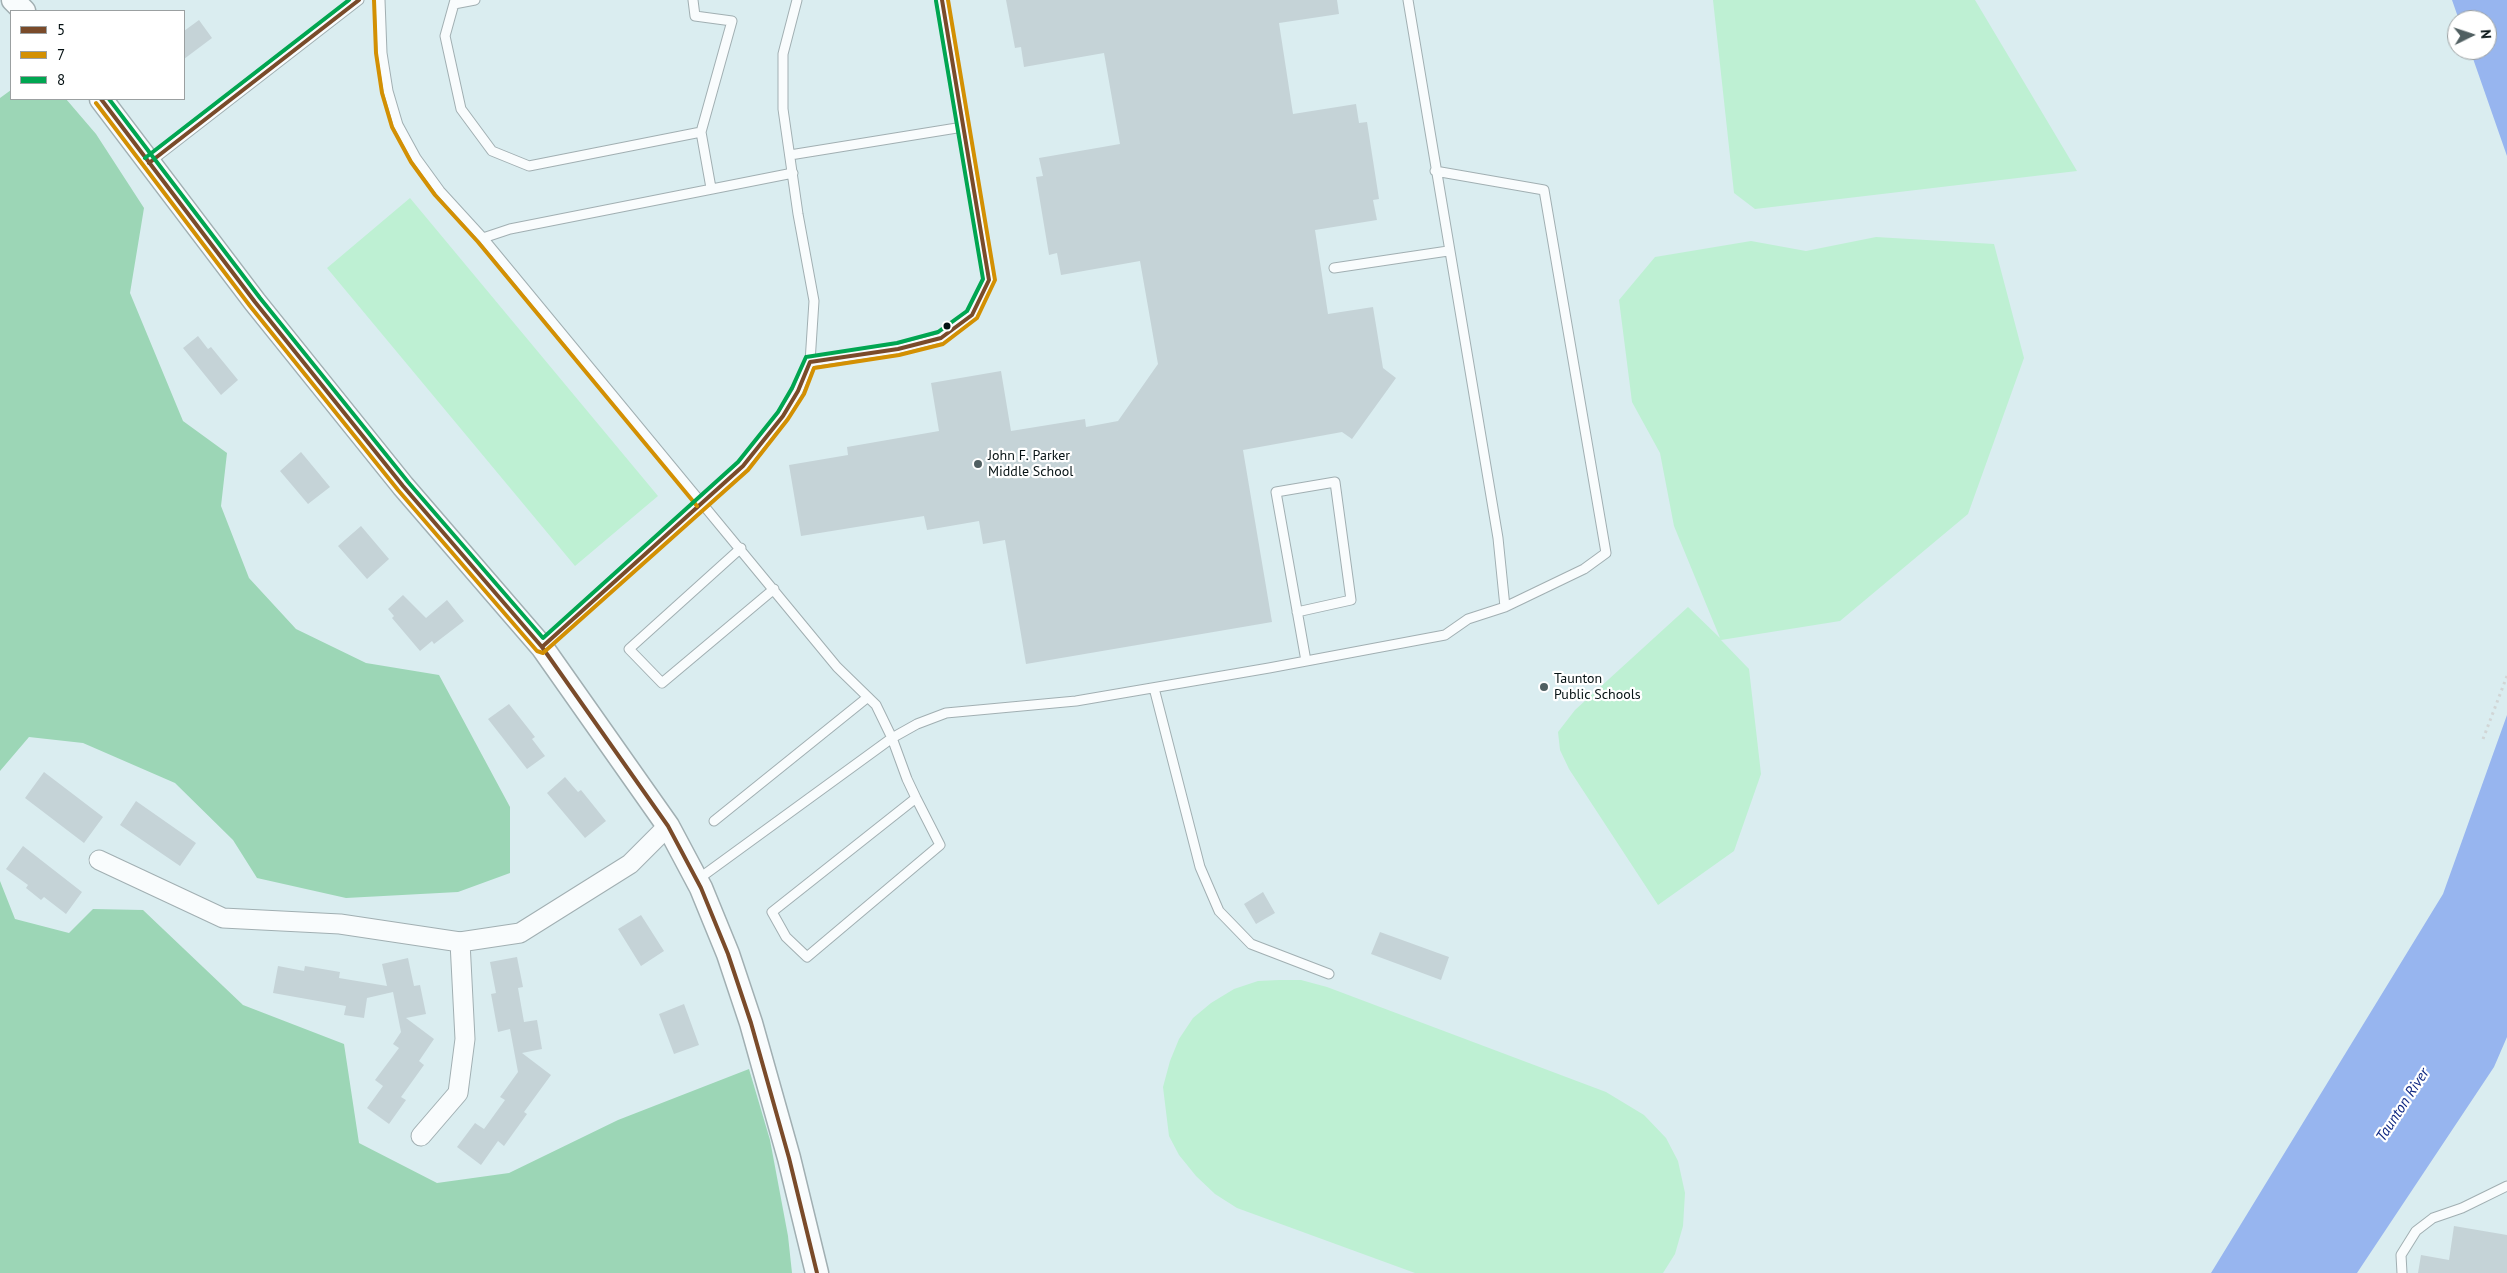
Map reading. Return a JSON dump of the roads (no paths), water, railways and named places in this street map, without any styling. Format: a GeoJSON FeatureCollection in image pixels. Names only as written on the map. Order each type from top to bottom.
{"type":"FeatureCollection","features":[{"type":"Feature","properties":{"kind":"street"},"geometry":{"type":"LineString","coordinates":[[13,0],[23,10]]}},
{"type":"Feature","properties":{"kind":"street"},"geometry":{"type":"LineString","coordinates":[[102,100],[255,302],[396,478],[542,648],[668,826],[697,880],[728,954],[751,1023],[789,1158],[817,1273]]}},
{"type":"Feature","properties":{"kind":"street"},"geometry":{"type":"LineString","coordinates":[[99,860],[223,918],[340,924],[460,942],[520,933],[630,864],[668,826]]}},
{"type":"Feature","properties":{"kind":"street"},"geometry":{"type":"LineString","coordinates":[[421,1136],[458,1093],[465,1040],[460,942]]}},
{"type":"Feature","properties":{"kind":"lane"},"geometry":{"type":"LineString","coordinates":[[149,163],[359,0]]}},
{"type":"Feature","properties":{"kind":"lane"},"geometry":{"type":"LineString","coordinates":[[380,0],[382,53],[388,91],[398,125],[416,158],[440,191],[483,238],[741,548],[837,668],[876,705],[892,738],[906,778],[940,845],[807,957],[786,937],[772,912],[916,798]]}},
{"type":"Feature","properties":{"kind":"lane"},"geometry":{"type":"LineString","coordinates":[[475,0],[454,2],[445,36],[461,109],[492,152],[529,166],[701,132]]}},
{"type":"Feature","properties":{"kind":"lane"},"geometry":{"type":"LineString","coordinates":[[693,0],[695,16],[732,21],[701,132],[711,188]]}},
{"type":"Feature","properties":{"kind":"lane"},"geometry":{"type":"LineString","coordinates":[[542,648],[743,466],[762,443],[798,391],[810,362],[814,301],[783,109],[782,54],[797,0]]}},
{"type":"Feature","properties":{"kind":"lane"},"geometry":{"type":"LineString","coordinates":[[810,362],[898,349],[941,338],[972,315],[989,280],[942,0]]}},
{"type":"Feature","properties":{"kind":"lane"},"geometry":{"type":"LineString","coordinates":[[1408,0],[1448,251],[1498,538],[1505,607]]}},
{"type":"Feature","properties":{"kind":"lane"},"geometry":{"type":"LineString","coordinates":[[790,155],[963,127]]}},
{"type":"Feature","properties":{"kind":"lane"},"geometry":{"type":"LineString","coordinates":[[697,880],[892,738],[917,724],[946,713],[1076,700],[1154,688],[1445,635],[1468,619],[1505,607],[1584,569],[1606,553],[1544,190],[1435,171]]}},
{"type":"Feature","properties":{"kind":"lane"},"geometry":{"type":"LineString","coordinates":[[483,238],[510,230],[793,173]]}},
{"type":"Feature","properties":{"kind":"lane"},"geometry":{"type":"LineString","coordinates":[[1334,268],[1448,251]]}},
{"type":"Feature","properties":{"kind":"lane"},"geometry":{"type":"LineString","coordinates":[[1298,612],[1352,600],[1335,482],[1276,492],[1306,661]]}},
{"type":"Feature","properties":{"kind":"lane"},"geometry":{"type":"LineString","coordinates":[[741,548],[630,649],[662,683],[774,589]]}},
{"type":"Feature","properties":{"kind":"lane"},"geometry":{"type":"LineString","coordinates":[[1154,688],[1200,867],[1219,911],[1251,944],[1329,974]]}},
{"type":"Feature","properties":{"kind":"lane"},"geometry":{"type":"LineString","coordinates":[[714,821],[868,697]]}},
{"type":"Feature","properties":{"kind":"lane"},"geometry":{"type":"LineString","coordinates":[[2402,1273],[2401,1255],[2416,1231],[2433,1218],[2462,1208],[2506,1188]]}},
{"type":"Feature","properties":{"kind":"water"},"geometry":{"type":"Polygon","coordinates":[[[2452,0],[2507,0],[2507,156],[2473,60],[2497,60],[2497,10],[2456,10],[2452,0]]]}},
{"type":"Feature","properties":{"kind":"water","name":"Taunton River"},"geometry":{"type":"Polygon","coordinates":[[[2507,715],[2507,1037],[2494,1067],[2357,1273],[2211,1273],[2443,894],[2507,715]]]}},
{"type":"Feature","properties":{"kind":"place","name":"John F. Parker Middle School"},"geometry":{"type":"Point","coordinates":[978,464]}},
{"type":"Feature","properties":{"kind":"place","name":"Taunton Public Schools"},"geometry":{"type":"Point","coordinates":[1544,687]}}]}
